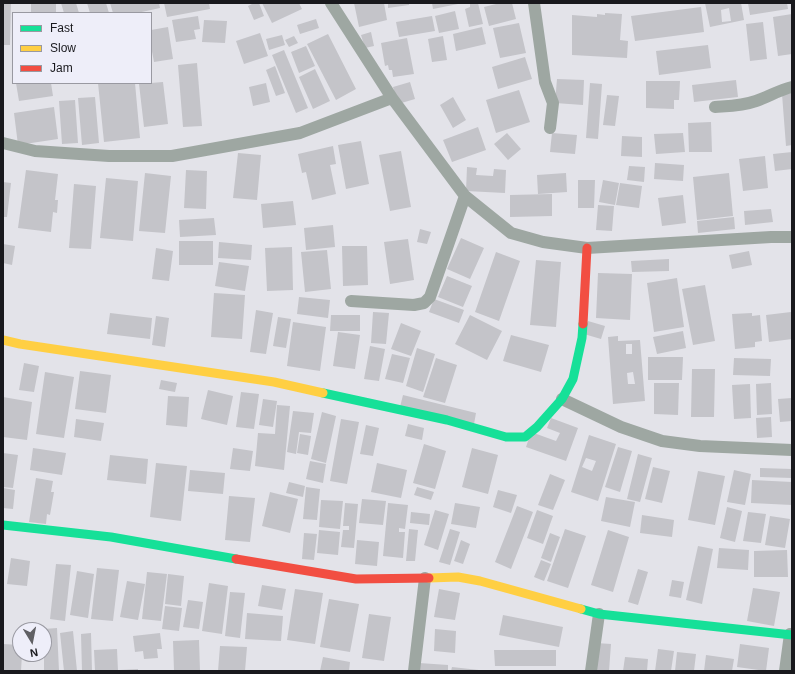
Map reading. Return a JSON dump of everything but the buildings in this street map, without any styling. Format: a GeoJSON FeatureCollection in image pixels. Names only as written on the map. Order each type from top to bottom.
{"type":"FeatureCollection","features":[{"type":"Feature","properties":{"kind":"street"},"geometry":{"type":"LineString","coordinates":[[331,3],[392,98],[465,196],[511,233],[543,242],[587,248],[792,237]]}},
{"type":"Feature","properties":{"kind":"street"},"geometry":{"type":"LineString","coordinates":[[534,3],[545,82],[553,103],[550,128]]}},
{"type":"Feature","properties":{"kind":"street"},"geometry":{"type":"LineString","coordinates":[[715,107],[740,106],[757,101],[783,89],[792,88]]}},
{"type":"Feature","properties":{"kind":"street"},"geometry":{"type":"LineString","coordinates":[[3,143],[35,151],[109,156],[172,156],[300,132],[392,98]]}},
{"type":"Feature","properties":{"kind":"street"},"geometry":{"type":"LineString","coordinates":[[351,301],[414,305],[424,303],[430,297],[465,196]]}},
{"type":"Feature","properties":{"kind":"street"},"geometry":{"type":"LineString","coordinates":[[3,340],[20,344],[274,382],[448,420],[506,437],[525,437],[538,427],[562,399],[573,379],[582,338],[587,248]]}},
{"type":"Feature","properties":{"kind":"street"},"geometry":{"type":"LineString","coordinates":[[562,399],[621,427],[662,441],[700,446],[792,450]]}},
{"type":"Feature","properties":{"kind":"street"},"geometry":{"type":"LineString","coordinates":[[3,526],[111,537],[356,579],[458,577],[480,581],[599,614],[791,634],[785,671]]}},
{"type":"Feature","properties":{"kind":"street"},"geometry":{"type":"LineString","coordinates":[[414,671],[424,578]]}},
{"type":"Feature","properties":{"kind":"street"},"geometry":{"type":"LineString","coordinates":[[591,671],[599,614]]}},
{"type":"Feature","properties":{"kind":"traffic: fast"},"geometry":{"type":"LineString","coordinates":[[323,393],[447,420],[506,437],[525,437],[537,427],[562,399],[573,379],[582,338],[583,324]]}},
{"type":"Feature","properties":{"kind":"traffic: fast"},"geometry":{"type":"LineString","coordinates":[[3,525],[111,537],[236,559]]}},
{"type":"Feature","properties":{"kind":"traffic: fast"},"geometry":{"type":"LineString","coordinates":[[581,609],[599,614],[792,635]]}},
{"type":"Feature","properties":{"kind":"traffic: slow"},"geometry":{"type":"LineString","coordinates":[[3,340],[20,344],[274,382],[323,393]]}},
{"type":"Feature","properties":{"kind":"traffic: slow"},"geometry":{"type":"LineString","coordinates":[[429,578],[458,577],[480,581],[581,609]]}},
{"type":"Feature","properties":{"kind":"traffic: jam"},"geometry":{"type":"LineString","coordinates":[[583,324],[587,248]]}},
{"type":"Feature","properties":{"kind":"traffic: jam"},"geometry":{"type":"LineString","coordinates":[[236,559],[356,579],[429,578]]}}]}
